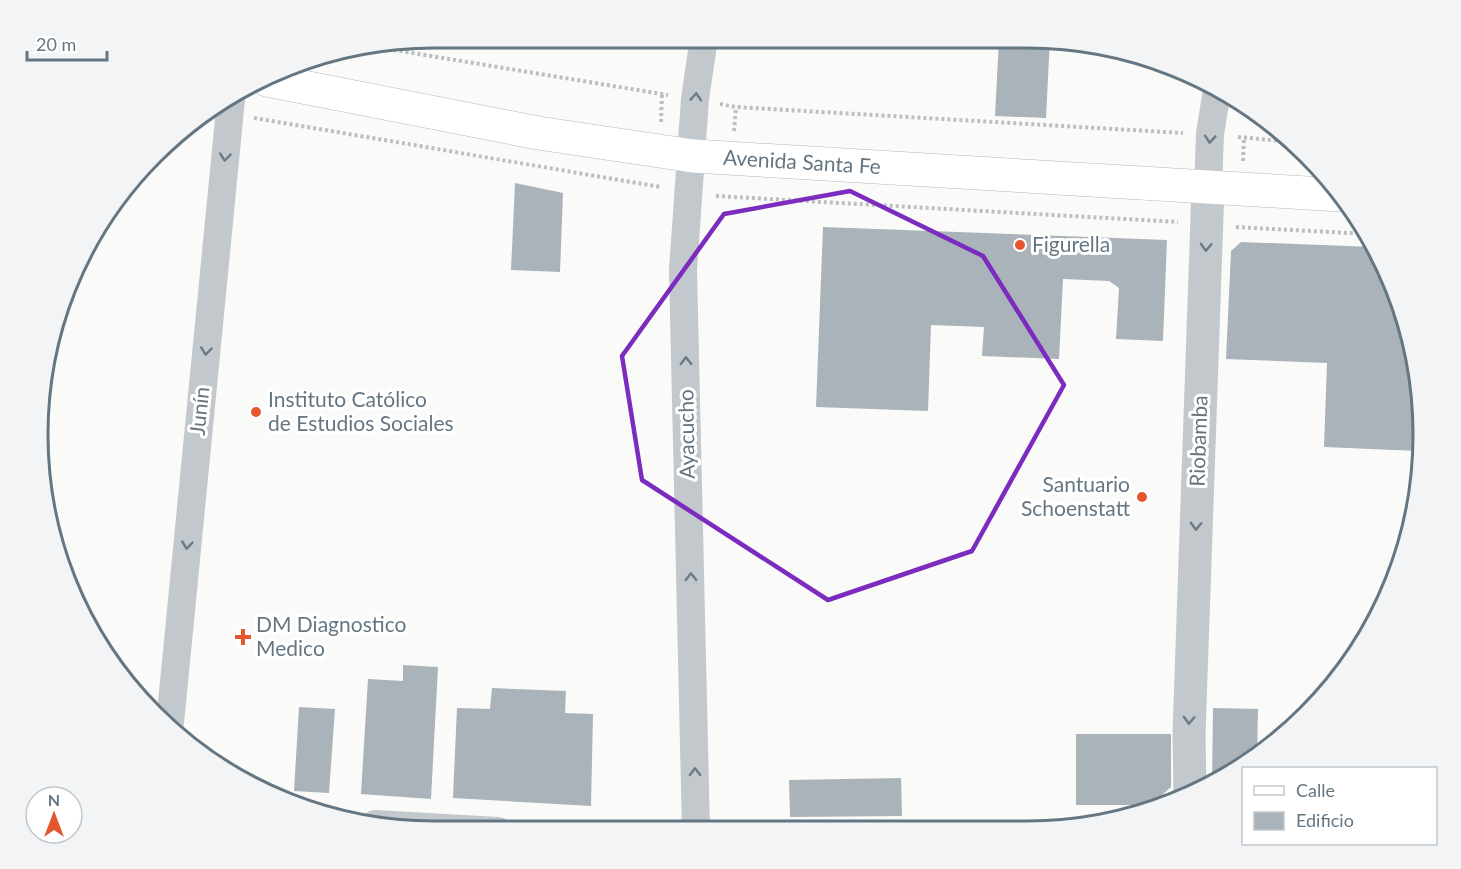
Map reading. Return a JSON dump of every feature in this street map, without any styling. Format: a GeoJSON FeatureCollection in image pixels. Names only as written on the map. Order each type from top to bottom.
{"type":"FeatureCollection","features":[{"type":"Feature","properties":{"kind":"main road","name":"Avenida Santa Fe"},"geometry":{"type":"LineString","coordinates":[[277,82],[538,133],[693,156],[1329,194]]}},
{"type":"Feature","properties":{"kind":"street","name":"Ayacucho"},"geometry":{"type":"LineString","coordinates":[[696,821],[683,270],[693,156],[695,99],[703,48]]}},
{"type":"Feature","properties":{"kind":"street","name":"Riobamba"},"geometry":{"type":"LineString","coordinates":[[1190,784],[1189,734],[1210,134],[1216,98]]}},
{"type":"Feature","properties":{"kind":"street","name":"Junín"},"geometry":{"type":"LineString","coordinates":[[171,717],[230,107]]}},
{"type":"Feature","properties":{"kind":"path"},"geometry":{"type":"LineString","coordinates":[[395,50],[736,107],[1210,134],[1277,140]]}},
{"type":"Feature","properties":{"kind":"highlighted area"},"geometry":{"type":"Polygon","coordinates":[[[850,191],[983,256],[1064,385],[972,551],[828,600],[642,480],[622,356],[724,214],[850,191]]]}},
{"type":"Feature","properties":{"kind":"building"},"geometry":{"type":"Polygon","coordinates":[[[998,48],[1049,49],[1046,118],[995,116],[998,48]]]}},
{"type":"Feature","properties":{"kind":"building"},"geometry":{"type":"Polygon","coordinates":[[[515,183],[563,193],[560,272],[511,270],[515,183]]]}},
{"type":"Feature","properties":{"kind":"building"},"geometry":{"type":"Polygon","coordinates":[[[823,227],[1167,240],[1163,341],[1116,339],[1119,288],[1109,281],[1063,279],[1059,359],[982,356],[984,327],[931,325],[928,411],[816,407],[823,227]]]}},
{"type":"Feature","properties":{"kind":"building"},"geometry":{"type":"Polygon","coordinates":[[[1241,242],[1364,247],[1384,287],[1406,359],[1412,409],[1412,451],[1324,447],[1327,363],[1226,359],[1231,251],[1241,242]]]}},
{"type":"Feature","properties":{"kind":"building"},"geometry":{"type":"Polygon","coordinates":[[[403,665],[438,667],[431,799],[361,794],[368,679],[403,681],[403,665]]]}},
{"type":"Feature","properties":{"kind":"building"},"geometry":{"type":"Polygon","coordinates":[[[492,688],[566,691],[565,713],[593,714],[591,806],[453,798],[457,708],[490,709],[492,688]]]}},
{"type":"Feature","properties":{"kind":"building"},"geometry":{"type":"Polygon","coordinates":[[[299,707],[335,709],[329,793],[294,791],[299,707]]]}},
{"type":"Feature","properties":{"kind":"building"},"geometry":{"type":"Polygon","coordinates":[[[1213,708],[1258,709],[1257,744],[1212,773],[1213,708]]]}},
{"type":"Feature","properties":{"kind":"building"},"geometry":{"type":"Polygon","coordinates":[[[1076,734],[1171,734],[1171,787],[1160,797],[1136,805],[1076,805],[1076,734]]]}},
{"type":"Feature","properties":{"kind":"building"},"geometry":{"type":"Polygon","coordinates":[[[901,778],[902,816],[790,817],[789,780],[901,778]]]}},
{"type":"Feature","properties":{"kind":"place","name":"Figurella"},"geometry":{"type":"Point","coordinates":[1020,245]}},
{"type":"Feature","properties":{"kind":"place","name":"Instituto Católico de Estudios Sociales"},"geometry":{"type":"Point","coordinates":[256,412]}},
{"type":"Feature","properties":{"kind":"place","name":"Santuario Schoenstatt"},"geometry":{"type":"Point","coordinates":[1142,497]}},
{"type":"Feature","properties":{"kind":"place","name":"DM Diagnostico Medico"},"geometry":{"type":"Point","coordinates":[243,637]}}]}
